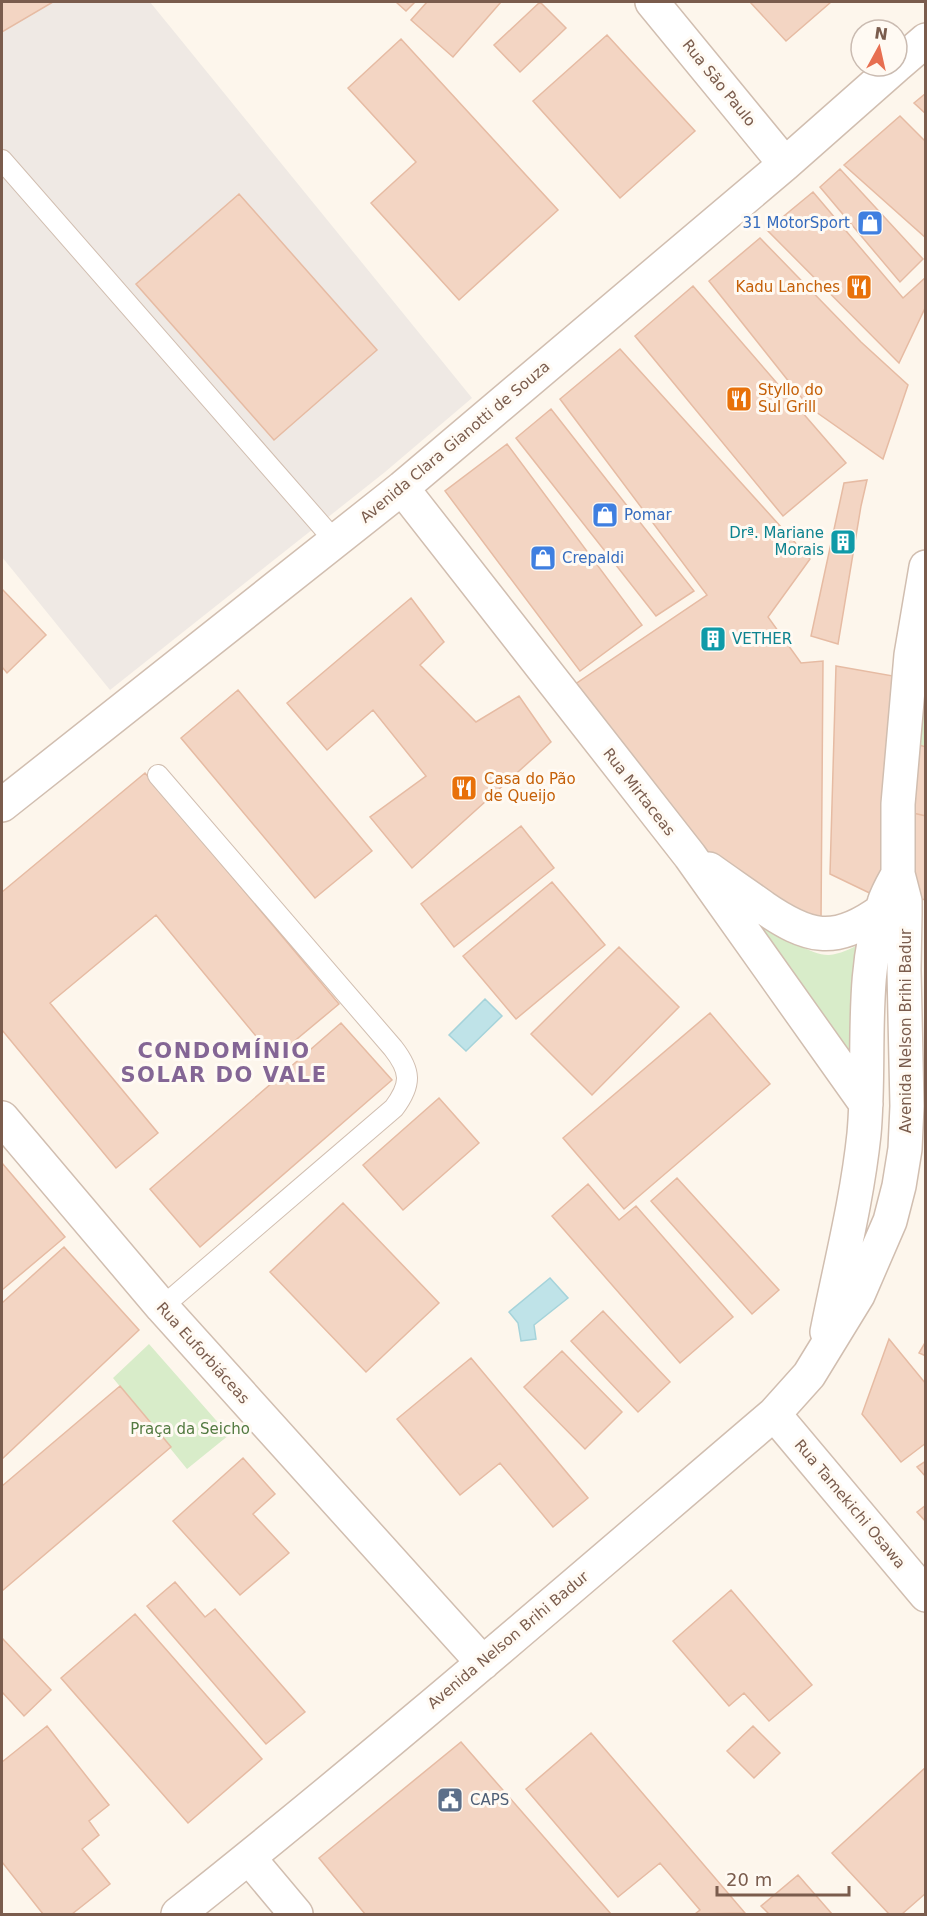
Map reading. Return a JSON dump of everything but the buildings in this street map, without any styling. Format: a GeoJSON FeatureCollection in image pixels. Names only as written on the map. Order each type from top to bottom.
{"type":"FeatureCollection","features":[{"type":"Feature","properties":{"kind":"street","name":"Rua São Paulo"},"geometry":{"type":"LineString","coordinates":[[652,2],[785,164]]}},
{"type":"Feature","properties":{"kind":"street","name":"Avenida Clara Gianotti de Souza"},"geometry":{"type":"LineString","coordinates":[[909,55],[926,40]]}},
{"type":"Feature","properties":{"kind":"street","name":"Avenida Clara Gianotti de Souza"},"geometry":{"type":"LineString","coordinates":[[2,805],[402,488],[883,78]]}},
{"type":"Feature","properties":{"kind":"street","name":"Rua Mirtaceas"},"geometry":{"type":"LineString","coordinates":[[402,488],[690,856],[866,1104]]}},
{"type":"Feature","properties":{"kind":"street","name":"Avenida Nelson Brihi Badur"},"geometry":{"type":"LineString","coordinates":[[178,1914],[249,1858],[483,1663],[774,1414],[809,1375],[858,1295],[890,1221],[905,1149],[907,1106],[904,914],[898,874],[898,804],[910,655],[926,567]]}},
{"type":"Feature","properties":{"kind":"street"},"geometry":{"type":"LineString","coordinates":[[690,856],[802,931],[824,934],[842,932],[859,925],[904,914]]}},
{"type":"Feature","properties":{"kind":"street","name":"Avenida Nelson Brihi Badur"},"geometry":{"type":"LineString","coordinates":[[823,1351],[860,1172],[866,1104],[870,980],[904,914]]}},
{"type":"Feature","properties":{"kind":"street"},"geometry":{"type":"LineString","coordinates":[[866,1104],[907,1106]]}},
{"type":"Feature","properties":{"kind":"street","name":"Rua Euforbiáceas"},"geometry":{"type":"LineString","coordinates":[[2,1118],[162,1307],[483,1663]]}},
{"type":"Feature","properties":{"kind":"street","name":"Rua Tamekichi Osawa"},"geometry":{"type":"LineString","coordinates":[[774,1414],[926,1595]]}},
{"type":"Feature","properties":{"kind":"street"},"geometry":{"type":"LineString","coordinates":[[249,1858],[296,1914]]}},
{"type":"Feature","properties":{"kind":"lane"},"geometry":{"type":"LineString","coordinates":[[2,160],[335,541]]}},
{"type":"Feature","properties":{"kind":"lane"},"geometry":{"type":"LineString","coordinates":[[158,775],[404,1061],[408,1076],[405,1093],[394,1108],[162,1307]]}},
{"type":"Feature","properties":{"kind":"shaded area"},"geometry":{"type":"Polygon","coordinates":[[[2,2],[150,2],[472,398],[385,472],[110,690],[2,557],[2,2]]]}},
{"type":"Feature","properties":{"kind":"green space"},"geometry":{"type":"Polygon","coordinates":[[[925,622],[925,747],[916,744],[925,622]]]}},
{"type":"Feature","properties":{"kind":"green space"},"geometry":{"type":"Polygon","coordinates":[[[735,901],[794,942],[819,954],[837,954],[860,944],[856,1070],[735,901]]]}},
{"type":"Feature","properties":{"kind":"green space","name":"Praça da Seicho"},"geometry":{"type":"Polygon","coordinates":[[[149,1344],[229,1435],[187,1469],[113,1378],[149,1344]]]}},
{"type":"Feature","properties":{"kind":"water"},"geometry":{"type":"Polygon","coordinates":[[[485,999],[502,1016],[466,1051],[449,1035],[485,999]]]}},
{"type":"Feature","properties":{"kind":"water"},"geometry":{"type":"Polygon","coordinates":[[[550,1278],[568,1298],[534,1325],[536,1339],[521,1341],[518,1323],[509,1312],[550,1278]]]}},
{"type":"Feature","properties":{"kind":"place","name":"31 MotorSport"},"geometry":{"type":"Point","coordinates":[870,223]}},
{"type":"Feature","properties":{"kind":"place","name":"Kadu Lanches"},"geometry":{"type":"Point","coordinates":[859,287]}},
{"type":"Feature","properties":{"kind":"place","name":"Styllo do Sul Grill"},"geometry":{"type":"Point","coordinates":[739,399]}},
{"type":"Feature","properties":{"kind":"place","name":"Pomar"},"geometry":{"type":"Point","coordinates":[605,515]}},
{"type":"Feature","properties":{"kind":"place","name":"Drª. Mariane Morais"},"geometry":{"type":"Point","coordinates":[843,542]}},
{"type":"Feature","properties":{"kind":"place","name":"Crepaldi"},"geometry":{"type":"Point","coordinates":[543,558]}},
{"type":"Feature","properties":{"kind":"place","name":"VETHER"},"geometry":{"type":"Point","coordinates":[713,639]}},
{"type":"Feature","properties":{"kind":"place","name":"Casa do Pão de Queijo"},"geometry":{"type":"Point","coordinates":[464,788]}},
{"type":"Feature","properties":{"kind":"place","name":"CAPS"},"geometry":{"type":"Point","coordinates":[450,1800]}},
{"type":"Feature","properties":{"kind":"district","name":"CONDOMÍNIO SOLAR DO VALE"},"geometry":{"type":"Point","coordinates":[224,1063]}}]}
